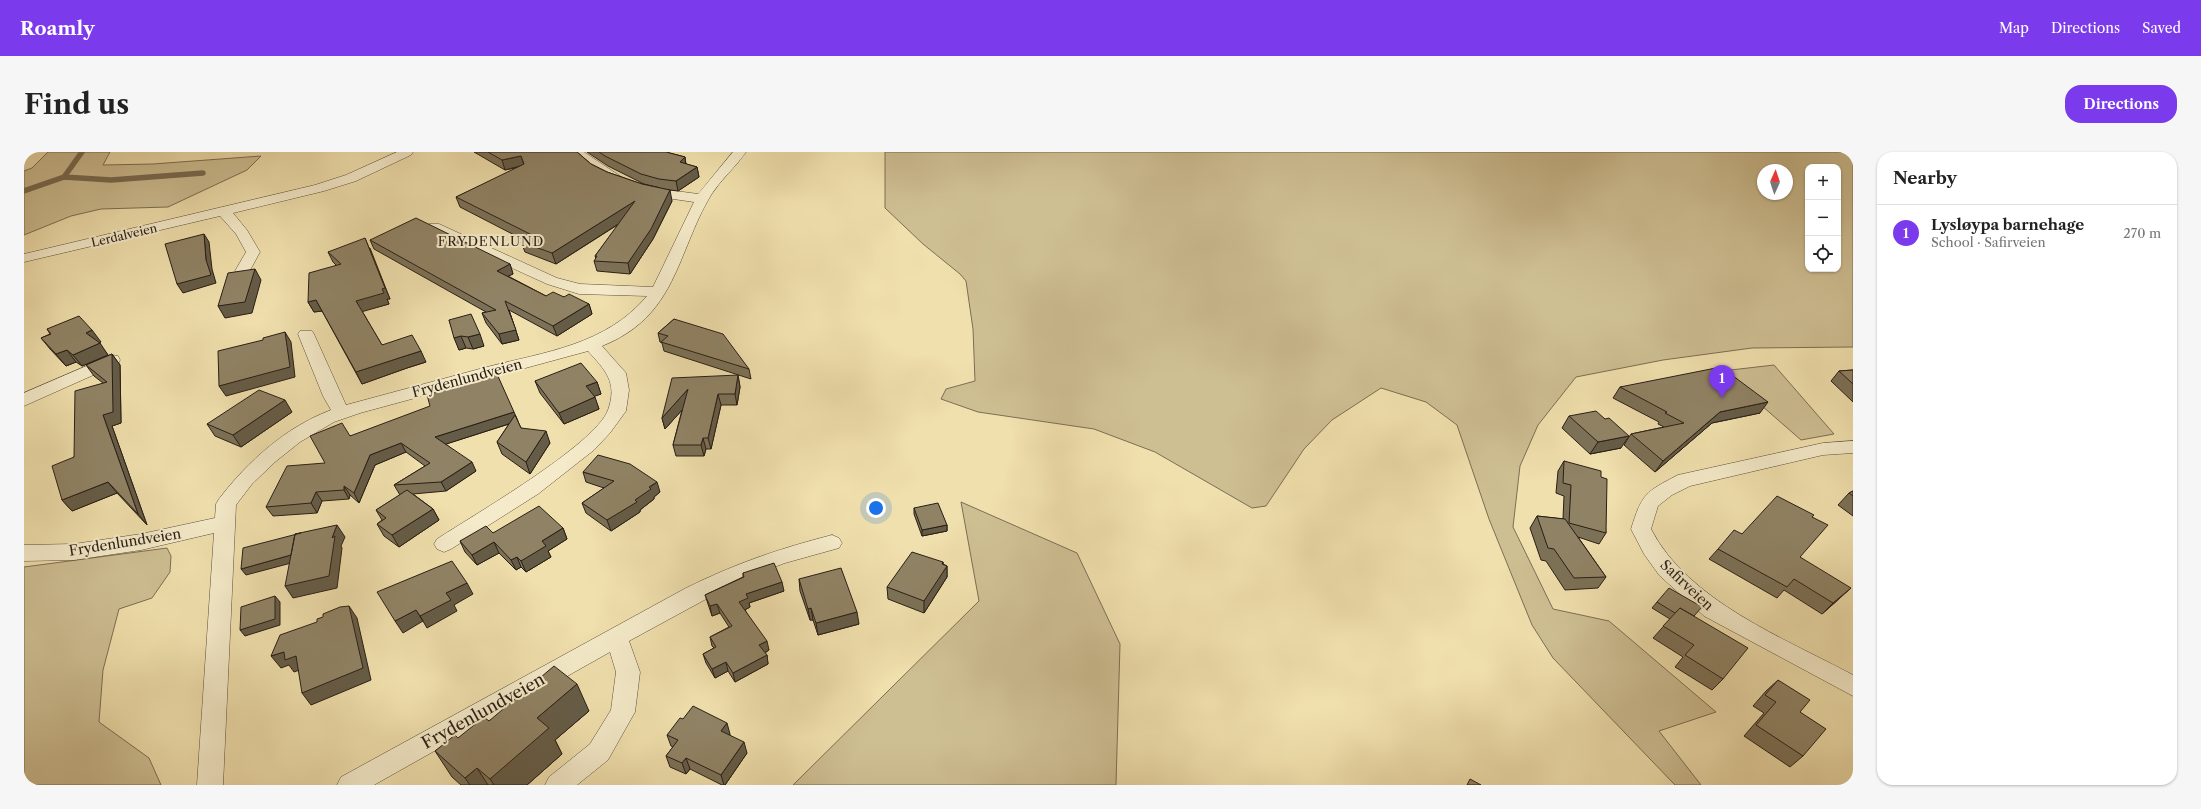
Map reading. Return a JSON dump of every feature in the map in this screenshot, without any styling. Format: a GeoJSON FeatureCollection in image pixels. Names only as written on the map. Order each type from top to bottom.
{"type":"FeatureCollection","features":[{"type":"Feature","properties":{"kind":"street","name":"Lerdalveien"},"geometry":{"type":"LineString","coordinates":[[24,258],[224,211],[351,178],[407,152]]}},
{"type":"Feature","properties":{"kind":"street"},"geometry":{"type":"LineString","coordinates":[[577,152],[592,164],[638,189],[652,193],[701,199]]}},
{"type":"Feature","properties":{"kind":"street","name":"Frydenlundveien"},"geometry":{"type":"LineString","coordinates":[[210,785],[226,504],[240,484],[258,466],[288,442],[320,422],[342,413],[468,377],[592,345],[621,329],[645,310],[659,292],[664,284],[701,199],[740,152]]}},
{"type":"Feature","properties":{"kind":"street"},"geometry":{"type":"LineString","coordinates":[[224,211],[242,233],[253,252],[242,271]]}},
{"type":"Feature","properties":{"kind":"street"},"geometry":{"type":"LineString","coordinates":[[434,227],[552,281],[579,289],[659,292]]}},
{"type":"Feature","properties":{"kind":"street"},"geometry":{"type":"LineString","coordinates":[[306,334],[332,396],[342,413]]}},
{"type":"Feature","properties":{"kind":"street"},"geometry":{"type":"LineString","coordinates":[[444,544],[531,489],[587,446],[609,422],[617,411],[620,390],[617,373],[592,345]]}},
{"type":"Feature","properties":{"kind":"street"},"geometry":{"type":"LineString","coordinates":[[24,400],[114,359]]}},
{"type":"Feature","properties":{"kind":"street","name":"Safirveien"},"geometry":{"type":"LineString","coordinates":[[1853,447],[1823,449],[1685,480],[1665,490],[1649,503],[1641,529],[1651,549],[1666,569],[1712,610],[1853,686]]}},
{"type":"Feature","properties":{"kind":"street","name":"Frydenlundveien"},"geometry":{"type":"LineString","coordinates":[[24,553],[74,552],[141,542],[225,523]]}},
{"type":"Feature","properties":{"kind":"street","name":"Frydenlundveien"},"geometry":{"type":"LineString","coordinates":[[350,785],[694,594],[736,573],[781,556],[832,544]]}},
{"type":"Feature","properties":{"kind":"street"},"geometry":{"type":"LineString","coordinates":[[558,785],[599,752],[623,712],[628,672],[616,637]]}},
{"type":"Feature","properties":{"kind":"shaded area"},"geometry":{"type":"Polygon","coordinates":[[[48,152],[110,152],[103,165],[153,164],[261,156],[247,170],[168,207],[101,209],[71,216],[24,235],[24,171],[32,168],[48,152]]]}},
{"type":"Feature","properties":{"kind":"shaded area"},"geometry":{"type":"Polygon","coordinates":[[[885,152],[1853,152],[1853,347],[1752,348],[1663,360],[1576,377],[1538,425],[1520,466],[1513,527],[1553,609],[1609,621],[1716,712],[1659,731],[1701,785],[1675,785],[1553,658],[1532,625],[1489,519],[1457,425],[1426,402],[1381,388],[1332,420],[1304,449],[1266,506],[1252,508],[1155,452],[1094,429],[978,412],[941,399],[946,389],[975,381],[973,329],[966,281],[960,274],[923,244],[885,208],[885,152]]]}},
{"type":"Feature","properties":{"kind":"shaded area"},"geometry":{"type":"Polygon","coordinates":[[[1774,365],[1834,434],[1801,440],[1722,371],[1774,365]]]}},
{"type":"Feature","properties":{"kind":"shaded area"},"geometry":{"type":"Polygon","coordinates":[[[961,502],[1077,553],[1120,644],[1116,785],[793,785],[979,601],[961,502]]]}},
{"type":"Feature","properties":{"kind":"shaded area"},"geometry":{"type":"Polygon","coordinates":[[[167,548],[171,556],[170,572],[152,598],[119,609],[103,670],[99,722],[149,758],[161,785],[24,785],[24,567],[167,548]]]}},
{"type":"Feature","properties":{"kind":"building"},"geometry":{"type":"Polygon","coordinates":[[[488,152],[577,152],[591,164],[607,172],[642,184],[670,190],[651,229],[628,263],[594,261],[597,256],[595,256],[635,201],[552,253],[521,242],[532,235],[456,197],[524,164],[521,156],[502,160],[488,152]]]}},
{"type":"Feature","properties":{"kind":"building"},"geometry":{"type":"Polygon","coordinates":[[[599,152],[666,152],[685,157],[680,162],[697,167],[676,181],[659,179],[641,174],[599,152]]]}},
{"type":"Feature","properties":{"kind":"building"},"geometry":{"type":"Polygon","coordinates":[[[416,218],[510,264],[497,271],[546,296],[553,292],[564,297],[569,294],[589,304],[553,326],[505,301],[516,330],[499,334],[482,313],[496,310],[370,240],[416,218]]]}},
{"type":"Feature","properties":{"kind":"building"},"geometry":{"type":"Polygon","coordinates":[[[204,234],[206,260],[211,275],[177,284],[165,244],[204,234]]]}},
{"type":"Feature","properties":{"kind":"building"},"geometry":{"type":"Polygon","coordinates":[[[365,238],[385,288],[382,289],[384,293],[356,301],[382,345],[412,335],[421,351],[356,372],[316,300],[308,302],[309,273],[341,264],[328,252],[365,238]]]}},
{"type":"Feature","properties":{"kind":"building"},"geometry":{"type":"Polygon","coordinates":[[[255,269],[245,302],[218,306],[228,273],[255,269]]]}},
{"type":"Feature","properties":{"kind":"building"},"geometry":{"type":"Polygon","coordinates":[[[471,314],[480,334],[454,338],[449,320],[471,314]]]}},
{"type":"Feature","properties":{"kind":"building"},"geometry":{"type":"Polygon","coordinates":[[[79,316],[92,330],[86,333],[100,343],[73,355],[67,350],[56,354],[41,338],[51,334],[47,329],[79,316]]]}},
{"type":"Feature","properties":{"kind":"building"},"geometry":{"type":"Polygon","coordinates":[[[674,319],[723,334],[749,369],[661,342],[668,336],[658,333],[674,319]]]}},
{"type":"Feature","properties":{"kind":"building"},"geometry":{"type":"Polygon","coordinates":[[[285,332],[290,367],[219,386],[218,351],[263,340],[263,338],[285,332]]]}},
{"type":"Feature","properties":{"kind":"building"},"geometry":{"type":"Polygon","coordinates":[[[112,354],[113,412],[103,415],[138,514],[108,482],[62,500],[52,466],[74,457],[75,391],[107,382],[86,365],[112,354]]]}},
{"type":"Feature","properties":{"kind":"building"},"geometry":{"type":"Polygon","coordinates":[[[581,363],[597,382],[586,386],[595,397],[559,413],[535,381],[581,363]]]}},
{"type":"Feature","properties":{"kind":"building"},"geometry":{"type":"Polygon","coordinates":[[[1721,367],[1768,402],[1720,412],[1663,461],[1631,434],[1684,423],[1665,413],[1667,412],[1620,387],[1721,367]]]}},
{"type":"Feature","properties":{"kind":"building"},"geometry":{"type":"Polygon","coordinates":[[[1853,370],[1853,384],[1839,371],[1853,370]]]}},
{"type":"Feature","properties":{"kind":"building"},"geometry":{"type":"Polygon","coordinates":[[[497,374],[514,412],[435,437],[472,462],[441,482],[394,485],[430,463],[401,443],[370,455],[354,493],[344,486],[344,490],[316,492],[311,503],[266,507],[287,466],[325,463],[310,436],[342,423],[350,436],[430,406],[427,395],[497,374]]]}},
{"type":"Feature","properties":{"kind":"building"},"geometry":{"type":"Polygon","coordinates":[[[738,375],[735,394],[718,394],[708,438],[703,438],[701,445],[673,445],[688,389],[662,418],[672,378],[738,375]]]}},
{"type":"Feature","properties":{"kind":"building"},"geometry":{"type":"Polygon","coordinates":[[[259,390],[285,400],[233,435],[207,424],[259,390]]]}},
{"type":"Feature","properties":{"kind":"building"},"geometry":{"type":"Polygon","coordinates":[[[1596,411],[1605,419],[1609,418],[1629,436],[1598,442],[1569,416],[1596,411]]]}},
{"type":"Feature","properties":{"kind":"building"},"geometry":{"type":"Polygon","coordinates":[[[515,415],[521,428],[546,431],[526,462],[497,442],[515,415]]]}},
{"type":"Feature","properties":{"kind":"building"},"geometry":{"type":"Polygon","coordinates":[[[598,455],[630,464],[657,482],[649,487],[651,489],[635,500],[637,502],[607,520],[582,503],[614,481],[583,472],[598,455]]]}},
{"type":"Feature","properties":{"kind":"building"},"geometry":{"type":"Polygon","coordinates":[[[1564,461],[1601,471],[1601,477],[1607,479],[1606,533],[1569,523],[1571,485],[1563,483],[1564,461]]]}},
{"type":"Feature","properties":{"kind":"building"},"geometry":{"type":"Polygon","coordinates":[[[407,490],[433,509],[392,535],[377,524],[386,518],[376,510],[407,490]]]}},
{"type":"Feature","properties":{"kind":"building"},"geometry":{"type":"Polygon","coordinates":[[[1777,496],[1814,515],[1812,517],[1828,525],[1800,557],[1851,588],[1833,603],[1794,579],[1787,587],[1718,549],[1734,530],[1742,534],[1777,496]]]}},
{"type":"Feature","properties":{"kind":"building"},"geometry":{"type":"Polygon","coordinates":[[[938,503],[947,525],[922,530],[914,508],[938,503]]]}},
{"type":"Feature","properties":{"kind":"building"},"geometry":{"type":"Polygon","coordinates":[[[539,506],[563,528],[542,541],[546,546],[521,561],[517,557],[511,560],[494,542],[472,555],[460,541],[486,526],[493,533],[539,506]]]}},
{"type":"Feature","properties":{"kind":"building"},"geometry":{"type":"Polygon","coordinates":[[[1537,516],[1565,519],[1606,577],[1574,578],[1554,549],[1548,548],[1537,516]]]}},
{"type":"Feature","properties":{"kind":"building"},"geometry":{"type":"Polygon","coordinates":[[[337,525],[332,538],[335,536],[329,576],[285,586],[295,534],[337,525]]]}},
{"type":"Feature","properties":{"kind":"building"},"geometry":{"type":"Polygon","coordinates":[[[295,535],[291,555],[241,569],[243,548],[295,535]]]}},
{"type":"Feature","properties":{"kind":"building"},"geometry":{"type":"Polygon","coordinates":[[[912,552],[943,562],[942,564],[947,566],[924,601],[887,587],[912,552]]]}},
{"type":"Feature","properties":{"kind":"building"},"geometry":{"type":"Polygon","coordinates":[[[452,561],[467,583],[446,593],[451,600],[420,616],[416,610],[395,621],[377,592],[452,561]]]}},
{"type":"Feature","properties":{"kind":"building"},"geometry":{"type":"Polygon","coordinates":[[[774,563],[782,582],[746,594],[748,598],[739,602],[767,641],[759,645],[767,655],[733,673],[726,662],[712,669],[703,654],[716,647],[710,637],[732,626],[717,604],[710,606],[705,595],[744,577],[743,573],[774,563]]]}},
{"type":"Feature","properties":{"kind":"building"},"geometry":{"type":"Polygon","coordinates":[[[841,568],[857,612],[816,623],[811,608],[808,609],[799,579],[841,568]]]}},
{"type":"Feature","properties":{"kind":"building"},"geometry":{"type":"Polygon","coordinates":[[[1669,588],[1702,607],[1694,616],[1680,608],[1675,613],[1657,602],[1669,588]]]}},
{"type":"Feature","properties":{"kind":"building"},"geometry":{"type":"Polygon","coordinates":[[[275,596],[275,619],[240,630],[241,607],[275,596]]]}},
{"type":"Feature","properties":{"kind":"building"},"geometry":{"type":"Polygon","coordinates":[[[349,606],[363,668],[302,693],[296,656],[285,660],[284,652],[271,656],[280,635],[317,622],[317,619],[323,617],[323,614],[340,607],[349,606]]]}},
{"type":"Feature","properties":{"kind":"building"},"geometry":{"type":"Polygon","coordinates":[[[1680,608],[1748,648],[1723,679],[1685,655],[1694,645],[1663,626],[1680,608]]]}},
{"type":"Feature","properties":{"kind":"building"},"geometry":{"type":"Polygon","coordinates":[[[554,666],[577,684],[537,718],[549,728],[490,779],[477,768],[465,778],[435,751],[455,735],[458,738],[484,717],[489,721],[554,666]]]}},
{"type":"Feature","properties":{"kind":"building"},"geometry":{"type":"Polygon","coordinates":[[[1778,680],[1810,700],[1800,712],[1826,729],[1803,756],[1756,725],[1776,702],[1765,695],[1778,680]]]}},
{"type":"Feature","properties":{"kind":"building"},"geometry":{"type":"Polygon","coordinates":[[[693,706],[727,723],[721,731],[744,742],[721,775],[686,758],[682,763],[666,756],[678,740],[667,735],[680,718],[683,719],[693,706]]]}},
{"type":"Feature","properties":{"kind":"building"},"geometry":{"type":"Polygon","coordinates":[[[1470,779],[1481,785],[1467,785],[1470,779]]]}},
{"type":"Feature","properties":{"kind":"waterway"},"geometry":{"type":"LineString","coordinates":[[64,177],[82,152]]}},
{"type":"Feature","properties":{"kind":"waterway"},"geometry":{"type":"LineString","coordinates":[[64,177],[111,180],[203,173]]}},
{"type":"Feature","properties":{"kind":"waterway"},"geometry":{"type":"LineString","coordinates":[[24,191],[64,177]]}},
{"type":"Feature","properties":{"kind":"place","name":"Lysløypa barnehage"},"geometry":{"type":"Point","coordinates":[1722,398]}},
{"type":"Feature","properties":{"kind":"district","name":"FRYDENLUND"},"geometry":{"type":"Point","coordinates":[491,241]}}]}
